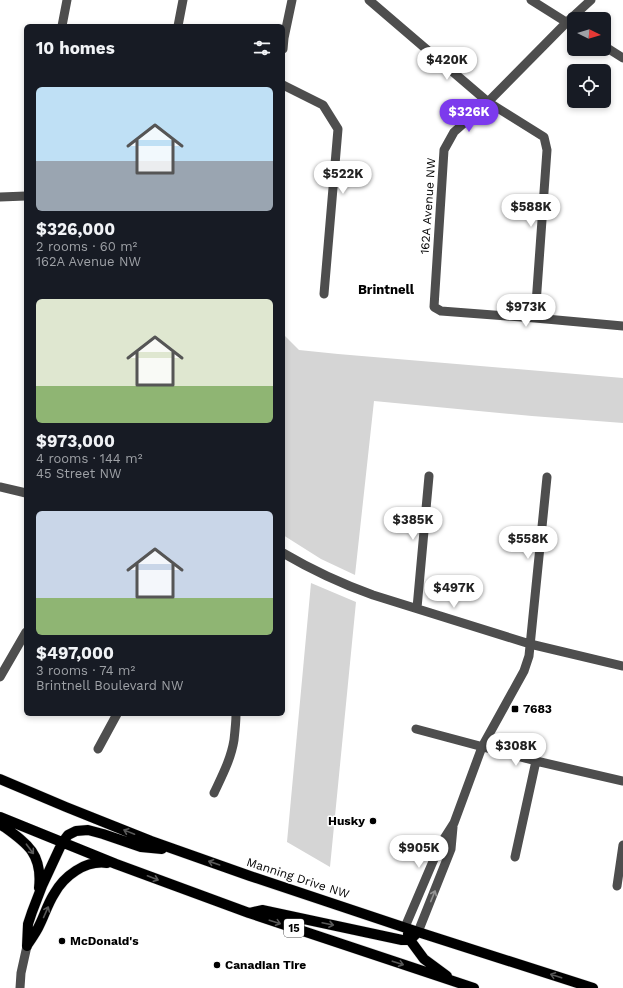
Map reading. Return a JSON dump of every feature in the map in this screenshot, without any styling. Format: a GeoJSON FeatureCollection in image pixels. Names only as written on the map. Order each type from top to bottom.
{"type":"FeatureCollection","features":[{"type":"Feature","properties":{"kind":"main road","name":"Manning Drive NW"},"geometry":{"type":"LineString","coordinates":[[0,779],[137,835],[257,878],[418,932],[593,988]]}},
{"type":"Feature","properties":{"kind":"main road"},"geometry":{"type":"LineString","coordinates":[[0,817],[116,864]]}},
{"type":"Feature","properties":{"kind":"main road"},"geometry":{"type":"LineString","coordinates":[[0,824],[28,845],[35,856],[39,875],[37,898]]}},
{"type":"Feature","properties":{"kind":"main road"},"geometry":{"type":"LineString","coordinates":[[27,946],[28,924],[37,898],[62,843],[68,835],[76,831],[88,830],[141,847],[178,850]]}},
{"type":"Feature","properties":{"kind":"main road"},"geometry":{"type":"LineString","coordinates":[[27,946],[38,928],[53,894],[71,874],[89,864],[100,862],[116,864]]}},
{"type":"Feature","properties":{"kind":"main road","name":"15"},"geometry":{"type":"LineString","coordinates":[[116,864],[249,913],[474,988]]}},
{"type":"Feature","properties":{"kind":"main road"},"geometry":{"type":"LineString","coordinates":[[249,913],[262,910],[402,940],[410,940],[418,932]]}},
{"type":"Feature","properties":{"kind":"main road"},"geometry":{"type":"LineString","coordinates":[[405,927],[410,940],[424,959],[455,982]]}},
{"type":"Feature","properties":{"kind":"street"},"geometry":{"type":"LineString","coordinates":[[62,24],[67,0]]}},
{"type":"Feature","properties":{"kind":"street"},"geometry":{"type":"LineString","coordinates":[[178,24],[183,0]]}},
{"type":"Feature","properties":{"kind":"street"},"geometry":{"type":"LineString","coordinates":[[285,33],[292,0]]}},
{"type":"Feature","properties":{"kind":"street"},"geometry":{"type":"LineString","coordinates":[[369,0],[488,102],[544,137],[547,150],[535,318],[623,326]]}},
{"type":"Feature","properties":{"kind":"street"},"geometry":{"type":"LineString","coordinates":[[531,0],[567,22]]}},
{"type":"Feature","properties":{"kind":"street","name":"162A Avenue NW"},"geometry":{"type":"LineString","coordinates":[[581,12],[591,0]]}},
{"type":"Feature","properties":{"kind":"street","name":"162A Avenue NW"},"geometry":{"type":"LineString","coordinates":[[535,318],[441,311],[434,306],[444,150],[454,132],[567,29]]}},
{"type":"Feature","properties":{"kind":"street"},"geometry":{"type":"LineString","coordinates":[[611,50],[623,58]]}},
{"type":"Feature","properties":{"kind":"street"},"geometry":{"type":"LineString","coordinates":[[285,86],[323,105],[338,129],[324,294]]}},
{"type":"Feature","properties":{"kind":"street"},"geometry":{"type":"LineString","coordinates":[[0,197],[24,196]]}},
{"type":"Feature","properties":{"kind":"street"},"geometry":{"type":"LineString","coordinates":[[418,608],[429,476]]}},
{"type":"Feature","properties":{"kind":"street"},"geometry":{"type":"LineString","coordinates":[[405,927],[440,845],[454,823],[482,747],[492,726],[528,662],[547,478]]}},
{"type":"Feature","properties":{"kind":"street"},"geometry":{"type":"LineString","coordinates":[[0,487],[24,493]]}},
{"type":"Feature","properties":{"kind":"street"},"geometry":{"type":"LineString","coordinates":[[285,554],[310,568],[359,590],[530,644],[623,666]]}},
{"type":"Feature","properties":{"kind":"street"},"geometry":{"type":"LineString","coordinates":[[0,677],[24,635]]}},
{"type":"Feature","properties":{"kind":"street"},"geometry":{"type":"LineString","coordinates":[[98,749],[116,716]]}},
{"type":"Feature","properties":{"kind":"street"},"geometry":{"type":"LineString","coordinates":[[214,793],[232,752],[236,716]]}},
{"type":"Feature","properties":{"kind":"street"},"geometry":{"type":"LineString","coordinates":[[416,729],[536,761],[623,781]]}},
{"type":"Feature","properties":{"kind":"street"},"geometry":{"type":"LineString","coordinates":[[515,858],[536,761]]}},
{"type":"Feature","properties":{"kind":"street"},"geometry":{"type":"LineString","coordinates":[[418,932],[451,849],[454,823]]}},
{"type":"Feature","properties":{"kind":"street"},"geometry":{"type":"LineString","coordinates":[[617,886],[623,845]]}},
{"type":"Feature","properties":{"kind":"street"},"geometry":{"type":"LineString","coordinates":[[20,988],[21,973],[27,946]]}},
{"type":"Feature","properties":{"kind":"shaded area"},"geometry":{"type":"Polygon","coordinates":[[[285,336],[299,350],[623,378],[623,423],[374,401],[355,575],[321,559],[285,536],[285,336]]]}},
{"type":"Feature","properties":{"kind":"shaded area"},"geometry":{"type":"Polygon","coordinates":[[[311,583],[356,602],[330,867],[287,842],[311,583]]]}},
{"type":"Feature","properties":{"kind":"place","name":"7683"},"geometry":{"type":"Point","coordinates":[515,709]}},
{"type":"Feature","properties":{"kind":"place","name":"Husky"},"geometry":{"type":"Point","coordinates":[373,821]}},
{"type":"Feature","properties":{"kind":"place","name":"McDonald's"},"geometry":{"type":"Point","coordinates":[62,941]}},
{"type":"Feature","properties":{"kind":"place","name":"Canadian Tire"},"geometry":{"type":"Point","coordinates":[217,965]}},
{"type":"Feature","properties":{"kind":"district","name":"Brintnell"},"geometry":{"type":"Point","coordinates":[386,289]}}]}
